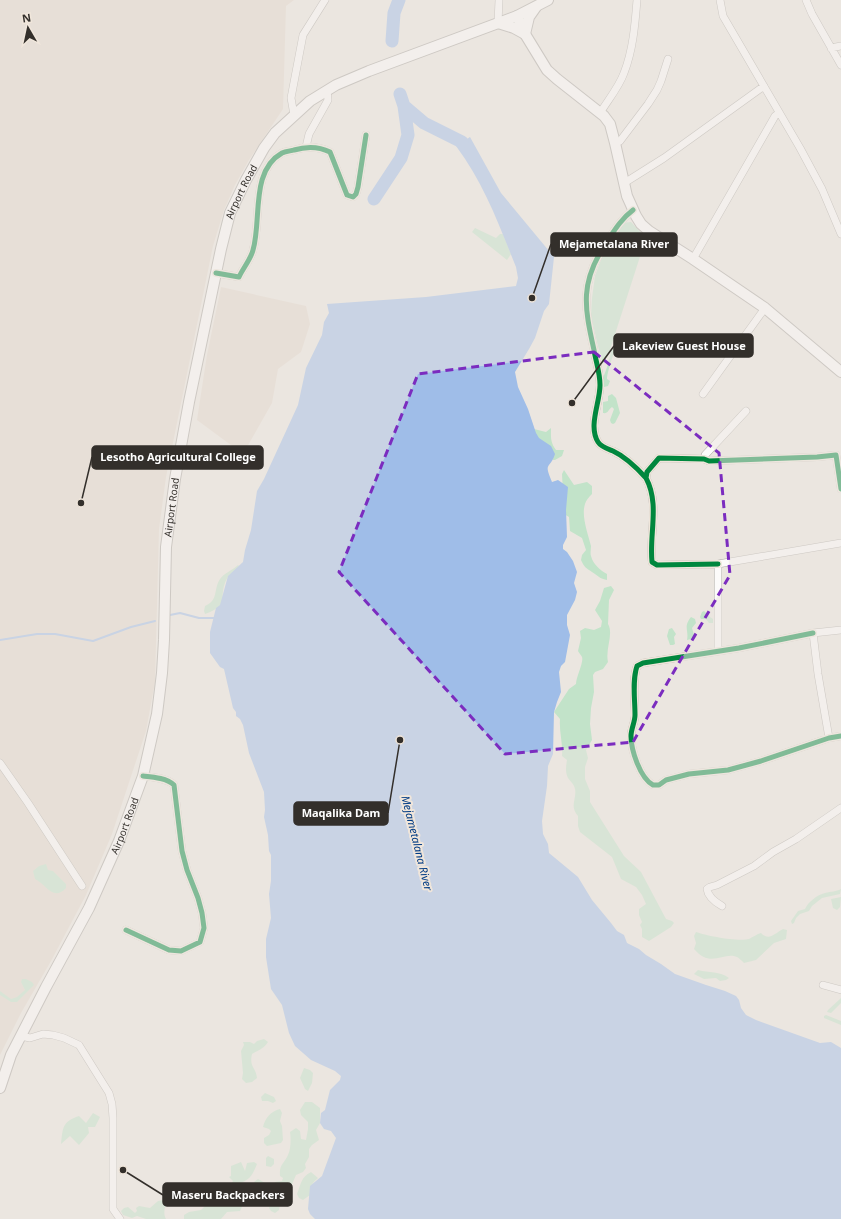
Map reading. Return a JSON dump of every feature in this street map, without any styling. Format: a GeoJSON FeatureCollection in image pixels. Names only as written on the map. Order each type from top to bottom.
{"type":"FeatureCollection","features":[{"type":"Feature","properties":{"kind":"main road","name":"Airport Road"},"geometry":{"type":"LineString","coordinates":[[0,1088],[11,1055],[20,1036],[89,908],[119,841],[143,776],[157,714],[162,673],[166,547],[174,487],[190,396],[230,213],[246,180],[264,148],[272,138],[310,101],[327,90],[369,71],[517,16],[548,0]]}},
{"type":"Feature","properties":{"kind":"main road"},"geometry":{"type":"LineString","coordinates":[[525,34],[529,17],[538,5]]}},
{"type":"Feature","properties":{"kind":"main road"},"geometry":{"type":"LineString","coordinates":[[517,16],[525,34],[547,70],[600,113],[610,124],[624,183],[633,210],[641,224],[649,231],[693,258],[765,308],[841,372]]}},
{"type":"Feature","properties":{"kind":"main road"},"geometry":{"type":"LineString","coordinates":[[498,23],[514,28],[525,34]]}},
{"type":"Feature","properties":{"kind":"street"},"geometry":{"type":"LineString","coordinates":[[294,115],[291,98],[304,35],[325,0]]}},
{"type":"Feature","properties":{"kind":"street"},"geometry":{"type":"LineString","coordinates":[[498,23],[499,0]]}},
{"type":"Feature","properties":{"kind":"street"},"geometry":{"type":"LineString","coordinates":[[600,113],[624,74],[630,57],[633,45],[637,0]]}},
{"type":"Feature","properties":{"kind":"street"},"geometry":{"type":"LineString","coordinates":[[720,0],[723,16],[800,148],[822,189],[841,234]]}},
{"type":"Feature","properties":{"kind":"street"},"geometry":{"type":"LineString","coordinates":[[806,0],[830,48],[841,65]]}},
{"type":"Feature","properties":{"kind":"street"},"geometry":{"type":"LineString","coordinates":[[830,48],[841,46]]}},
{"type":"Feature","properties":{"kind":"street"},"geometry":{"type":"LineString","coordinates":[[615,143],[620,141],[648,104],[661,81],[668,59]]}},
{"type":"Feature","properties":{"kind":"street"},"geometry":{"type":"LineString","coordinates":[[624,183],[664,158],[764,86]]}},
{"type":"Feature","properties":{"kind":"street"},"geometry":{"type":"LineString","coordinates":[[306,147],[309,134],[328,100],[327,90]]}},
{"type":"Feature","properties":{"kind":"street"},"geometry":{"type":"LineString","coordinates":[[693,258],[775,116],[779,113]]}},
{"type":"Feature","properties":{"kind":"street"},"geometry":{"type":"LineString","coordinates":[[216,273],[239,277],[253,252],[259,197],[264,173],[270,164],[283,153],[306,147],[317,147],[330,152],[347,195],[352,197],[356,194],[358,187],[366,136]]}},
{"type":"Feature","properties":{"kind":"street"},"geometry":{"type":"LineString","coordinates":[[633,210],[625,216],[594,263],[586,289],[586,304],[600,375],[600,396],[594,433],[598,443],[620,454],[646,478],[651,487],[654,530],[652,562],[657,565],[718,564],[841,542]]}},
{"type":"Feature","properties":{"kind":"street"},"geometry":{"type":"LineString","coordinates":[[703,394],[765,308]]}},
{"type":"Feature","properties":{"kind":"street"},"geometry":{"type":"LineString","coordinates":[[704,459],[705,455],[746,411]]}},
{"type":"Feature","properties":{"kind":"street"},"geometry":{"type":"LineString","coordinates":[[646,478],[647,472],[659,458],[704,459],[709,461],[817,457],[839,454],[841,489]]}},
{"type":"Feature","properties":{"kind":"street"},"geometry":{"type":"LineString","coordinates":[[718,564],[718,651]]}},
{"type":"Feature","properties":{"kind":"street"},"geometry":{"type":"LineString","coordinates":[[841,630],[813,633],[739,648],[643,663],[637,666],[634,680],[635,718],[631,737],[636,758],[645,779],[652,785],[659,785],[666,780],[688,774],[728,770],[776,757],[829,738],[841,736]]}},
{"type":"Feature","properties":{"kind":"street"},"geometry":{"type":"LineString","coordinates":[[813,633],[818,674],[829,738]]}},
{"type":"Feature","properties":{"kind":"street"},"geometry":{"type":"LineString","coordinates":[[0,763],[82,886]]}},
{"type":"Feature","properties":{"kind":"street"},"geometry":{"type":"LineString","coordinates":[[126,930],[168,950],[182,951],[200,942],[204,928],[198,898],[187,870],[182,851],[174,785],[171,782],[143,776]]}},
{"type":"Feature","properties":{"kind":"street"},"geometry":{"type":"LineString","coordinates":[[722,906],[714,901],[707,892],[707,889],[754,866],[772,852],[796,839],[841,808]]}},
{"type":"Feature","properties":{"kind":"street"},"geometry":{"type":"LineString","coordinates":[[823,985],[841,990]]}},
{"type":"Feature","properties":{"kind":"street"},"geometry":{"type":"LineString","coordinates":[[20,1036],[30,1038],[43,1034],[52,1035],[64,1038],[79,1045],[109,1093],[112,1104],[113,1118],[113,1209],[120,1219]]}},
{"type":"Feature","properties":{"kind":"highlighted area"},"geometry":{"type":"Polygon","coordinates":[[[594,352],[719,453],[730,575],[633,742],[505,754],[339,572],[418,374],[594,352]]]}},
{"type":"Feature","properties":{"kind":"shaded area"},"geometry":{"type":"Polygon","coordinates":[[[0,0],[294,0],[286,6],[283,109],[249,160],[235,185],[224,210],[213,246],[166,477],[159,529],[155,682],[146,731],[112,834],[86,895],[21,1013],[0,1055],[0,0]]]}},
{"type":"Feature","properties":{"kind":"shaded area"},"geometry":{"type":"Polygon","coordinates":[[[221,287],[306,306],[310,324],[301,352],[278,369],[272,403],[243,454],[197,420],[207,355],[221,287]]]}},
{"type":"Feature","properties":{"kind":"green space"},"geometry":{"type":"Polygon","coordinates":[[[631,222],[646,238],[608,356],[603,363],[591,316],[595,276],[605,249],[622,223],[631,222]]]}},
{"type":"Feature","properties":{"kind":"green space"},"geometry":{"type":"Polygon","coordinates":[[[475,228],[496,238],[500,234],[503,234],[511,254],[507,260],[472,232],[475,228]]]}},
{"type":"Feature","properties":{"kind":"green space"},"geometry":{"type":"Polygon","coordinates":[[[615,343],[616,349],[607,376],[607,379],[610,381],[608,386],[604,387],[602,386],[603,378],[615,343]]]}},
{"type":"Feature","properties":{"kind":"green space"},"geometry":{"type":"Polygon","coordinates":[[[612,394],[616,398],[620,413],[613,424],[610,420],[614,409],[612,407],[607,412],[603,413],[603,402],[608,401],[608,396],[612,394]]]}},
{"type":"Feature","properties":{"kind":"green space"},"geometry":{"type":"Polygon","coordinates":[[[551,428],[551,439],[554,447],[556,450],[564,450],[562,456],[555,460],[553,460],[549,449],[534,442],[534,429],[546,432],[551,428]]]}},
{"type":"Feature","properties":{"kind":"green space"},"geometry":{"type":"Polygon","coordinates":[[[564,470],[574,485],[587,482],[592,486],[592,494],[585,504],[584,519],[591,546],[593,562],[607,574],[607,580],[600,578],[587,568],[581,560],[582,555],[586,550],[582,538],[570,531],[569,517],[564,514],[562,474],[564,470]]]}},
{"type":"Feature","properties":{"kind":"green space"},"geometry":{"type":"Polygon","coordinates":[[[238,565],[239,566],[228,577],[225,583],[223,603],[219,607],[205,614],[205,606],[214,598],[220,579],[238,565]]]}},
{"type":"Feature","properties":{"kind":"green space"},"geometry":{"type":"Polygon","coordinates":[[[611,586],[614,590],[609,600],[608,624],[610,628],[610,637],[607,657],[608,662],[603,669],[595,672],[593,675],[594,692],[590,724],[592,740],[586,750],[588,758],[585,767],[585,779],[590,791],[590,802],[624,856],[641,872],[666,919],[674,923],[671,927],[649,941],[642,937],[642,929],[640,925],[642,922],[639,915],[639,909],[646,904],[642,895],[636,887],[621,879],[612,857],[580,832],[578,826],[578,816],[574,809],[575,789],[567,776],[567,760],[562,756],[560,719],[554,712],[569,689],[576,684],[582,659],[578,651],[581,638],[580,631],[585,628],[594,630],[601,627],[602,621],[595,610],[600,601],[604,588],[611,586]]]}},
{"type":"Feature","properties":{"kind":"green space"},"geometry":{"type":"Polygon","coordinates":[[[704,611],[713,619],[713,623],[709,623],[706,619],[701,619],[700,617],[704,611]]]}},
{"type":"Feature","properties":{"kind":"green space"},"geometry":{"type":"Polygon","coordinates":[[[691,617],[695,619],[696,623],[692,628],[695,638],[687,640],[687,623],[691,617]]]}},
{"type":"Feature","properties":{"kind":"green space"},"geometry":{"type":"Polygon","coordinates":[[[672,628],[676,634],[674,637],[675,644],[670,645],[667,636],[669,629],[672,628]]]}},
{"type":"Feature","properties":{"kind":"green space"},"geometry":{"type":"Polygon","coordinates":[[[46,864],[48,870],[53,871],[66,884],[66,888],[61,892],[53,893],[35,879],[33,871],[39,866],[46,864]]]}},
{"type":"Feature","properties":{"kind":"green space"},"geometry":{"type":"Polygon","coordinates":[[[841,889],[840,894],[822,898],[812,906],[809,911],[800,914],[792,924],[791,921],[798,911],[805,909],[816,897],[827,892],[841,889]]]}},
{"type":"Feature","properties":{"kind":"green space"},"geometry":{"type":"Polygon","coordinates":[[[841,897],[840,907],[837,910],[833,908],[831,899],[841,897]]]}},
{"type":"Feature","properties":{"kind":"green space"},"geometry":{"type":"Polygon","coordinates":[[[783,929],[787,930],[786,939],[774,943],[756,960],[744,963],[738,957],[732,956],[712,959],[706,958],[694,949],[696,943],[694,936],[696,932],[723,938],[744,940],[761,933],[769,937],[783,929]]]}},
{"type":"Feature","properties":{"kind":"green space"},"geometry":{"type":"Polygon","coordinates":[[[698,970],[718,973],[729,978],[720,981],[716,978],[704,979],[694,974],[698,970]]]}},
{"type":"Feature","properties":{"kind":"green space"},"geometry":{"type":"Polygon","coordinates":[[[22,979],[32,982],[34,985],[17,1002],[11,1002],[0,995],[0,991],[11,999],[17,997],[25,990],[21,982],[22,979]]]}},
{"type":"Feature","properties":{"kind":"green space"},"geometry":{"type":"Polygon","coordinates":[[[841,998],[841,1003],[831,1013],[827,1012],[828,1010],[841,998]]]}},
{"type":"Feature","properties":{"kind":"green space"},"geometry":{"type":"Polygon","coordinates":[[[826,1015],[841,1021],[841,1025],[824,1018],[826,1015]]]}},
{"type":"Feature","properties":{"kind":"green space"},"geometry":{"type":"Polygon","coordinates":[[[264,1039],[268,1042],[263,1048],[252,1054],[251,1059],[257,1078],[252,1082],[246,1083],[242,1079],[243,1073],[241,1051],[244,1045],[243,1042],[250,1042],[254,1044],[257,1041],[264,1039]]]}},
{"type":"Feature","properties":{"kind":"green space"},"geometry":{"type":"Polygon","coordinates":[[[304,1068],[313,1073],[312,1083],[308,1091],[305,1089],[300,1078],[304,1068]]]}},
{"type":"Feature","properties":{"kind":"green space"},"geometry":{"type":"Polygon","coordinates":[[[265,1093],[274,1097],[276,1101],[273,1103],[262,1101],[261,1097],[265,1093]]]}},
{"type":"Feature","properties":{"kind":"green space"},"geometry":{"type":"Polygon","coordinates":[[[305,1102],[312,1102],[320,1108],[320,1123],[316,1130],[319,1140],[309,1149],[309,1157],[305,1164],[306,1168],[303,1172],[296,1175],[290,1189],[284,1191],[276,1189],[274,1186],[275,1182],[282,1181],[283,1178],[280,1176],[280,1169],[289,1153],[291,1137],[290,1132],[296,1128],[300,1131],[301,1139],[306,1140],[308,1122],[301,1115],[300,1110],[305,1102]]]}},
{"type":"Feature","properties":{"kind":"green space"},"geometry":{"type":"Polygon","coordinates":[[[280,1109],[282,1113],[280,1121],[283,1140],[281,1143],[267,1146],[264,1143],[264,1138],[269,1135],[271,1131],[263,1127],[264,1124],[271,1113],[280,1109]]]}},
{"type":"Feature","properties":{"kind":"green space"},"geometry":{"type":"Polygon","coordinates":[[[93,1113],[100,1117],[95,1127],[88,1127],[89,1133],[79,1145],[70,1136],[61,1144],[63,1129],[66,1123],[79,1116],[86,1123],[93,1113]]]}},
{"type":"Feature","properties":{"kind":"green space"},"geometry":{"type":"Polygon","coordinates":[[[268,1156],[274,1159],[274,1164],[271,1167],[266,1166],[266,1158],[268,1156]]]}},
{"type":"Feature","properties":{"kind":"green space"},"geometry":{"type":"Polygon","coordinates":[[[241,1162],[245,1171],[247,1163],[254,1162],[257,1164],[250,1177],[237,1184],[238,1190],[246,1198],[240,1211],[227,1212],[221,1219],[184,1219],[184,1215],[189,1212],[201,1210],[214,1198],[224,1195],[233,1181],[229,1177],[231,1176],[231,1166],[241,1162]]]}},
{"type":"Feature","properties":{"kind":"green space"},"geometry":{"type":"Polygon","coordinates":[[[311,1172],[318,1178],[311,1186],[310,1195],[303,1200],[299,1198],[297,1194],[303,1179],[311,1172]]]}},
{"type":"Feature","properties":{"kind":"green space"},"geometry":{"type":"Polygon","coordinates":[[[258,1179],[265,1183],[264,1188],[257,1189],[254,1182],[258,1179]]]}},
{"type":"Feature","properties":{"kind":"green space"},"geometry":{"type":"Polygon","coordinates":[[[285,1196],[287,1201],[280,1205],[279,1210],[275,1213],[271,1211],[269,1208],[274,1201],[285,1196]]]}},
{"type":"Feature","properties":{"kind":"green space"},"geometry":{"type":"Polygon","coordinates":[[[163,1200],[169,1205],[165,1207],[164,1213],[166,1219],[146,1219],[137,1216],[132,1218],[123,1215],[121,1211],[128,1207],[135,1213],[137,1211],[136,1208],[139,1206],[150,1208],[158,1201],[163,1200]]]}},
{"type":"Feature","properties":{"kind":"water"},"geometry":{"type":"Polygon","coordinates":[[[470,137],[501,193],[554,257],[549,304],[544,311],[535,338],[515,372],[518,387],[528,409],[536,433],[539,438],[551,446],[555,454],[548,466],[549,475],[552,482],[558,480],[568,487],[566,510],[567,537],[563,545],[563,549],[573,561],[577,572],[574,583],[577,592],[575,600],[567,615],[567,625],[570,635],[565,662],[561,666],[559,672],[561,692],[554,712],[553,754],[548,766],[542,821],[543,834],[548,844],[549,853],[578,877],[592,900],[617,931],[624,935],[627,943],[639,949],[675,974],[736,996],[746,1015],[756,1020],[820,1043],[831,1042],[841,1048],[841,1219],[315,1219],[310,1214],[308,1209],[310,1186],[322,1176],[336,1138],[331,1131],[324,1129],[320,1123],[321,1113],[325,1110],[330,1090],[340,1080],[341,1076],[335,1071],[311,1060],[295,1046],[289,1033],[282,1005],[271,989],[266,957],[266,939],[271,918],[269,894],[271,881],[271,855],[269,851],[268,835],[264,817],[264,792],[249,753],[243,725],[240,719],[236,716],[236,712],[233,708],[224,669],[220,667],[210,653],[210,632],[216,608],[220,605],[228,576],[243,562],[251,530],[257,491],[298,405],[306,368],[322,335],[324,322],[329,313],[327,304],[426,297],[516,286],[518,278],[516,267],[497,220],[483,189],[456,146],[470,137]]]}},
{"type":"Feature","properties":{"kind":"waterway","name":"Mejametalana River"},"geometry":{"type":"LineString","coordinates":[[392,41],[394,13],[399,0]]}},
{"type":"Feature","properties":{"kind":"waterway","name":"Mejametalana River"},"geometry":{"type":"LineString","coordinates":[[400,94],[404,106],[424,123],[462,142]]}},
{"type":"Feature","properties":{"kind":"waterway","name":"Mejametalana River"},"geometry":{"type":"LineString","coordinates":[[374,199],[401,158],[408,135],[404,106]]}},
{"type":"Feature","properties":{"kind":"waterway"},"geometry":{"type":"LineString","coordinates":[[170,615],[180,613],[199,618],[214,618]]}},
{"type":"Feature","properties":{"kind":"waterway"},"geometry":{"type":"LineString","coordinates":[[0,640],[37,634],[55,634],[93,641],[131,627],[155,621]]}},
{"type":"Feature","properties":{"kind":"cycle path"},"geometry":{"type":"LineString","coordinates":[[216,273],[239,277],[251,257],[256,238],[261,183],[265,171],[272,161],[284,152],[303,148],[312,147],[326,150],[330,152],[347,195],[353,197],[356,194],[358,187],[366,135]]}},
{"type":"Feature","properties":{"kind":"cycle path"},"geometry":{"type":"LineString","coordinates":[[633,210],[618,225],[598,257],[588,282],[586,295],[588,320],[600,381],[600,392],[594,422],[595,436],[601,445],[627,459],[646,478]]}},
{"type":"Feature","properties":{"kind":"cycle path"},"geometry":{"type":"LineString","coordinates":[[718,564],[657,565],[652,562],[651,551],[653,509],[650,488],[646,478],[647,472],[659,458],[704,459],[709,461],[836,455],[841,489]]}},
{"type":"Feature","properties":{"kind":"cycle path"},"geometry":{"type":"LineString","coordinates":[[813,633],[739,648],[643,663],[637,666],[634,684],[635,718],[631,742],[640,770],[653,785],[659,785],[666,780],[689,774],[728,770],[761,761],[829,738],[841,736]]}},
{"type":"Feature","properties":{"kind":"cycle path"},"geometry":{"type":"LineString","coordinates":[[126,930],[169,950],[181,951],[200,942],[204,928],[198,898],[187,870],[182,851],[174,785],[164,779],[143,776]]}},
{"type":"Feature","properties":{"kind":"place","name":"Mejametalana River"},"geometry":{"type":"Point","coordinates":[532,298]}},
{"type":"Feature","properties":{"kind":"place","name":"Lakeview Guest House"},"geometry":{"type":"Point","coordinates":[572,403]}},
{"type":"Feature","properties":{"kind":"place","name":"Lesotho Agricultural College"},"geometry":{"type":"Point","coordinates":[81,503]}},
{"type":"Feature","properties":{"kind":"place","name":"Maqalika Dam"},"geometry":{"type":"Point","coordinates":[400,740]}},
{"type":"Feature","properties":{"kind":"place","name":"Maseru Backpackers"},"geometry":{"type":"Point","coordinates":[123,1170]}}]}
